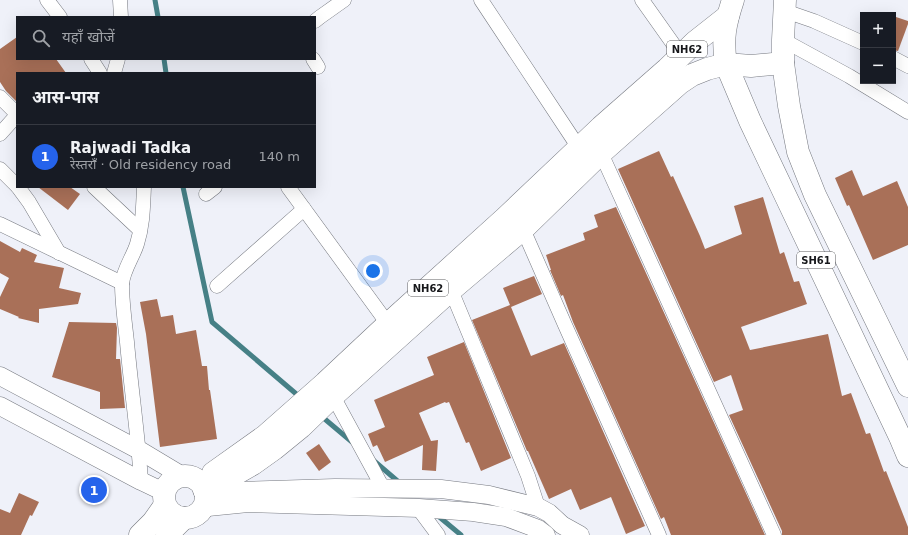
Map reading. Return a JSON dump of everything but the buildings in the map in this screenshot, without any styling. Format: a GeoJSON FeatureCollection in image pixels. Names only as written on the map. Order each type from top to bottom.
{"type":"FeatureCollection","features":[{"type":"Feature","properties":{"kind":"main road"},"geometry":{"type":"LineString","coordinates":[[783,63],[785,6]]}},
{"type":"Feature","properties":{"kind":"main road","name":"NH62"},"geometry":{"type":"LineString","coordinates":[[167,535],[184,518],[192,517],[198,513],[199,491],[266,436],[325,383],[730,8]]}},
{"type":"Feature","properties":{"kind":"main road","name":"NH62"},"geometry":{"type":"LineString","coordinates":[[726,64],[724,37],[730,8]]}},
{"type":"Feature","properties":{"kind":"main road","name":"NH62"},"geometry":{"type":"LineString","coordinates":[[199,491],[232,476],[253,464],[301,427],[333,396],[451,290],[523,229],[601,152],[680,83],[692,75],[726,64],[751,66],[783,63]]}},
{"type":"Feature","properties":{"kind":"main road","name":"SH61"},"geometry":{"type":"LineString","coordinates":[[783,63],[789,106],[798,152],[815,195],[908,386]]}},
{"type":"Feature","properties":{"kind":"main road","name":"SH61"},"geometry":{"type":"LineString","coordinates":[[726,64],[750,121],[908,456]]}},
{"type":"Feature","properties":{"kind":"main road","name":"NH62"},"geometry":{"type":"LineString","coordinates":[[140,535],[153,522],[165,498],[168,484],[175,479],[199,491]]}},
{"type":"Feature","properties":{"kind":"main road"},"geometry":{"type":"LineString","coordinates":[[165,498],[170,512],[176,516],[184,518]]}},
{"type":"Feature","properties":{"kind":"street"},"geometry":{"type":"LineString","coordinates":[[47,0],[59,16]]}},
{"type":"Feature","properties":{"kind":"street"},"geometry":{"type":"LineString","coordinates":[[120,0],[121,16]]}},
{"type":"Feature","properties":{"kind":"street"},"geometry":{"type":"LineString","coordinates":[[316,20],[344,0]]}},
{"type":"Feature","properties":{"kind":"street"},"geometry":{"type":"LineString","coordinates":[[481,0],[579,148]]}},
{"type":"Feature","properties":{"kind":"street"},"geometry":{"type":"LineString","coordinates":[[642,0],[681,55]]}},
{"type":"Feature","properties":{"kind":"street"},"geometry":{"type":"LineString","coordinates":[[785,6],[860,42]]}},
{"type":"Feature","properties":{"kind":"street"},"geometry":{"type":"LineString","coordinates":[[783,40],[849,76],[908,112]]}},
{"type":"Feature","properties":{"kind":"street"},"geometry":{"type":"LineString","coordinates":[[92,60],[99,72]]}},
{"type":"Feature","properties":{"kind":"street"},"geometry":{"type":"LineString","coordinates":[[114,72],[118,60]]}},
{"type":"Feature","properties":{"kind":"street"},"geometry":{"type":"LineString","coordinates":[[896,60],[908,66]]}},
{"type":"Feature","properties":{"kind":"street"},"geometry":{"type":"LineString","coordinates":[[0,97],[16,116],[0,134]]}},
{"type":"Feature","properties":{"kind":"street"},"geometry":{"type":"LineString","coordinates":[[601,152],[774,535]]}},
{"type":"Feature","properties":{"kind":"street"},"geometry":{"type":"LineString","coordinates":[[0,169],[16,185]]}},
{"type":"Feature","properties":{"kind":"street"},"geometry":{"type":"LineString","coordinates":[[18,188],[29,202],[60,253]]}},
{"type":"Feature","properties":{"kind":"street"},"geometry":{"type":"LineString","coordinates":[[95,188],[140,230]]}},
{"type":"Feature","properties":{"kind":"street"},"geometry":{"type":"LineString","coordinates":[[141,481],[139,450],[130,376],[123,278],[137,245],[143,218],[144,188]]}},
{"type":"Feature","properties":{"kind":"street"},"geometry":{"type":"LineString","coordinates":[[289,188],[388,324]]}},
{"type":"Feature","properties":{"kind":"street"},"geometry":{"type":"LineString","coordinates":[[217,286],[304,209]]}},
{"type":"Feature","properties":{"kind":"street"},"geometry":{"type":"LineString","coordinates":[[0,224],[60,253],[123,278]]}},
{"type":"Feature","properties":{"kind":"street"},"geometry":{"type":"LineString","coordinates":[[523,229],[659,535]]}},
{"type":"Feature","properties":{"kind":"street"},"geometry":{"type":"LineString","coordinates":[[451,290],[528,476],[538,507]]}},
{"type":"Feature","properties":{"kind":"street"},"geometry":{"type":"LineString","coordinates":[[0,376],[139,450],[199,491],[248,503],[418,508],[473,512],[506,517],[538,529],[546,535]]}},
{"type":"Feature","properties":{"kind":"street"},"geometry":{"type":"LineString","coordinates":[[333,396],[390,488]]}},
{"type":"Feature","properties":{"kind":"street"},"geometry":{"type":"LineString","coordinates":[[0,406],[141,481],[165,498]]}},
{"type":"Feature","properties":{"kind":"street"},"geometry":{"type":"LineString","coordinates":[[199,491],[390,488],[441,490],[489,495],[538,507],[549,513],[562,525],[580,535]]}},
{"type":"Feature","properties":{"kind":"street"},"geometry":{"type":"LineString","coordinates":[[418,508],[438,535]]}},
{"type":"Feature","properties":{"kind":"waterway"},"geometry":{"type":"LineString","coordinates":[[155,0],[158,16]]}},
{"type":"Feature","properties":{"kind":"waterway"},"geometry":{"type":"LineString","coordinates":[[164,60],[166,72]]}},
{"type":"Feature","properties":{"kind":"waterway"},"geometry":{"type":"LineString","coordinates":[[183,188],[212,322],[301,398]]}},
{"type":"Feature","properties":{"kind":"waterway"},"geometry":{"type":"LineString","coordinates":[[320,415],[352,442]]}},
{"type":"Feature","properties":{"kind":"waterway"},"geometry":{"type":"LineString","coordinates":[[373,460],[401,484]]}},
{"type":"Feature","properties":{"kind":"waterway"},"geometry":{"type":"LineString","coordinates":[[437,515],[461,535]]}},
{"type":"Feature","properties":{"kind":"place","name":"Rajwadi Tadka"},"geometry":{"type":"Point","coordinates":[94,490]}}]}
